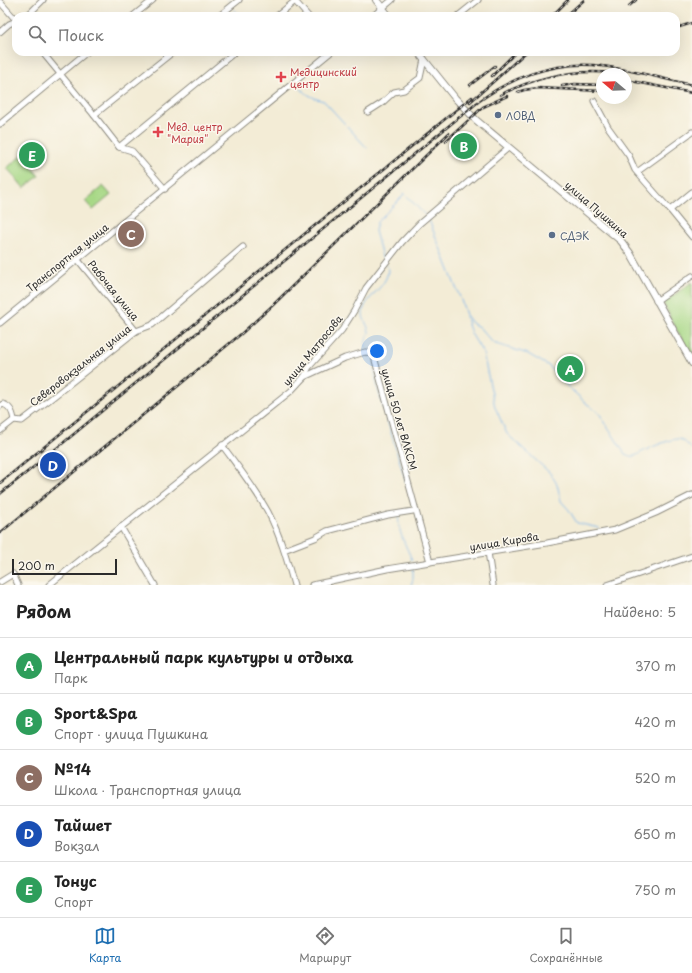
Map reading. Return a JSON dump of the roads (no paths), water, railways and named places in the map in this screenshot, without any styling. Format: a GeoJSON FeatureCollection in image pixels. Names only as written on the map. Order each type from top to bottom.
{"type":"FeatureCollection","features":[{"type":"Feature","properties":{"kind":"main road"},"geometry":{"type":"LineString","coordinates":[[376,0],[386,12]]}},
{"type":"Feature","properties":{"kind":"main road","name":"улица Пушкина"},"geometry":{"type":"LineString","coordinates":[[421,56],[476,120],[621,241],[630,253],[692,363]]}},
{"type":"Feature","properties":{"kind":"street"},"geometry":{"type":"LineString","coordinates":[[31,12],[43,0]]}},
{"type":"Feature","properties":{"kind":"street"},"geometry":{"type":"LineString","coordinates":[[138,12],[153,0]]}},
{"type":"Feature","properties":{"kind":"street"},"geometry":{"type":"LineString","coordinates":[[224,12],[239,0]]}},
{"type":"Feature","properties":{"kind":"street"},"geometry":{"type":"LineString","coordinates":[[281,12],[294,0],[304,12]]}},
{"type":"Feature","properties":{"kind":"street"},"geometry":{"type":"LineString","coordinates":[[378,12],[392,0]]}},
{"type":"Feature","properties":{"kind":"street"},"geometry":{"type":"LineString","coordinates":[[463,12],[478,0]]}},
{"type":"Feature","properties":{"kind":"street"},"geometry":{"type":"LineString","coordinates":[[0,2],[12,16]]}},
{"type":"Feature","properties":{"kind":"street"},"geometry":{"type":"LineString","coordinates":[[0,32],[12,22]]}},
{"type":"Feature","properties":{"kind":"street"},"geometry":{"type":"LineString","coordinates":[[45,56],[119,147],[132,150],[165,189]]}},
{"type":"Feature","properties":{"kind":"street"},"geometry":{"type":"LineString","coordinates":[[0,124],[83,56]]}},
{"type":"Feature","properties":{"kind":"street"},"geometry":{"type":"LineString","coordinates":[[94,115],[168,56]]}},
{"type":"Feature","properties":{"kind":"street"},"geometry":{"type":"LineString","coordinates":[[119,147],[230,56]]}},
{"type":"Feature","properties":{"kind":"street","name":"Транспортная улица"},"geometry":{"type":"LineString","coordinates":[[0,323],[326,56]]}},
{"type":"Feature","properties":{"kind":"street"},"geometry":{"type":"LineString","coordinates":[[368,112],[382,103],[394,92],[404,90],[420,78],[424,59]]}},
{"type":"Feature","properties":{"kind":"street"},"geometry":{"type":"LineString","coordinates":[[594,101],[608,127],[629,156],[635,170],[692,237]]}},
{"type":"Feature","properties":{"kind":"street"},"geometry":{"type":"LineString","coordinates":[[637,172],[692,132]]}},
{"type":"Feature","properties":{"kind":"street","name":"улица Матросова"},"geometry":{"type":"LineString","coordinates":[[49,585],[291,391],[304,377],[309,367],[342,330],[354,312],[366,288],[402,242],[419,224],[508,148]]}},
{"type":"Feature","properties":{"kind":"street"},"geometry":{"type":"LineString","coordinates":[[670,210],[692,192]]}},
{"type":"Feature","properties":{"kind":"street","name":"Северовокзальная улица"},"geometry":{"type":"LineString","coordinates":[[0,432],[14,420],[22,421],[136,331],[152,325],[243,246]]}},
{"type":"Feature","properties":{"kind":"street","name":"Рабочая улица"},"geometry":{"type":"LineString","coordinates":[[78,260],[136,331]]}},
{"type":"Feature","properties":{"kind":"street"},"geometry":{"type":"LineString","coordinates":[[656,301],[692,276]]}},
{"type":"Feature","properties":{"kind":"street","name":"улица 50 лет ВЛКСМ"},"geometry":{"type":"LineString","coordinates":[[304,377],[345,358],[365,352],[373,353],[430,562]]}},
{"type":"Feature","properties":{"kind":"street"},"geometry":{"type":"LineString","coordinates":[[0,406],[3,404],[6,405],[14,414],[14,420]]}},
{"type":"Feature","properties":{"kind":"street"},"geometry":{"type":"LineString","coordinates":[[222,445],[268,512],[284,550],[294,585]]}},
{"type":"Feature","properties":{"kind":"street"},"geometry":{"type":"LineString","coordinates":[[691,495],[692,502]]}},
{"type":"Feature","properties":{"kind":"street","name":"улица Кирова"},"geometry":{"type":"LineString","coordinates":[[312,585],[386,569],[547,543],[614,530],[656,513],[691,495]]}},
{"type":"Feature","properties":{"kind":"street"},"geometry":{"type":"LineString","coordinates":[[284,550],[315,538],[326,531],[388,515],[413,511]]}},
{"type":"Feature","properties":{"kind":"street"},"geometry":{"type":"LineString","coordinates":[[121,527],[155,585]]}},
{"type":"Feature","properties":{"kind":"street"},"geometry":{"type":"LineString","coordinates":[[488,552],[493,585]]}},
{"type":"Feature","properties":{"kind":"street"},"geometry":{"type":"LineString","coordinates":[[607,585],[692,556]]}},
{"type":"Feature","properties":{"kind":"street"},"geometry":{"type":"LineString","coordinates":[[0,582],[13,574],[18,585]]}},
{"type":"Feature","properties":{"kind":"waterway"},"geometry":{"type":"LineString","coordinates":[[300,88],[305,93],[324,101],[367,148]]}},
{"type":"Feature","properties":{"kind":"waterway"},"geometry":{"type":"LineString","coordinates":[[402,191],[425,215]]}},
{"type":"Feature","properties":{"kind":"waterway"},"geometry":{"type":"LineString","coordinates":[[383,260],[375,231],[377,222],[401,198],[404,193]]}},
{"type":"Feature","properties":{"kind":"waterway"},"geometry":{"type":"LineString","coordinates":[[429,220],[466,315],[473,324],[479,327],[493,343],[528,354],[549,366],[563,382],[599,413],[625,454],[635,456],[660,444],[676,439],[683,440],[692,449]]}},
{"type":"Feature","properties":{"kind":"waterway"},"geometry":{"type":"LineString","coordinates":[[366,347],[366,340],[369,332],[363,315],[364,308],[387,277],[387,265]]}},
{"type":"Feature","properties":{"kind":"waterway"},"geometry":{"type":"LineString","coordinates":[[466,317],[472,335],[483,353],[495,407],[507,434],[550,473],[557,484],[561,501],[577,523],[599,528]]}},
{"type":"Feature","properties":{"kind":"waterway"},"geometry":{"type":"LineString","coordinates":[[369,355],[406,482]]}},
{"type":"Feature","properties":{"kind":"waterway"},"geometry":{"type":"LineString","coordinates":[[399,515],[398,521],[400,532],[412,560]]}},
{"type":"Feature","properties":{"kind":"waterway"},"geometry":{"type":"LineString","coordinates":[[411,585],[413,579],[413,567]]}},
{"type":"Feature","properties":{"kind":"railway"},"geometry":{"type":"LineString","coordinates":[[556,12],[568,0]]}},
{"type":"Feature","properties":{"kind":"railway"},"geometry":{"type":"LineString","coordinates":[[570,12],[584,0]]}},
{"type":"Feature","properties":{"kind":"railway"},"geometry":{"type":"LineString","coordinates":[[629,6],[636,0]]}},
{"type":"Feature","properties":{"kind":"railway"},"geometry":{"type":"LineString","coordinates":[[680,27],[692,23]]}},
{"type":"Feature","properties":{"kind":"railway"},"geometry":{"type":"LineString","coordinates":[[492,76],[512,56]]}},
{"type":"Feature","properties":{"kind":"railway"},"geometry":{"type":"LineString","coordinates":[[470,102],[522,56]]}},
{"type":"Feature","properties":{"kind":"railway"},"geometry":{"type":"LineString","coordinates":[[0,494],[490,93],[532,73],[562,66],[578,65],[618,68],[692,85]]}},
{"type":"Feature","properties":{"kind":"railway"},"geometry":{"type":"LineString","coordinates":[[470,85],[495,66]]}},
{"type":"Feature","properties":{"kind":"railway"},"geometry":{"type":"LineString","coordinates":[[500,95],[527,83],[541,79],[570,73],[596,72]]}},
{"type":"Feature","properties":{"kind":"railway"},"geometry":{"type":"LineString","coordinates":[[632,81],[692,93]]}},
{"type":"Feature","properties":{"kind":"railway"},"geometry":{"type":"LineString","coordinates":[[562,86],[575,84],[596,85]]}},
{"type":"Feature","properties":{"kind":"railway"},"geometry":{"type":"LineString","coordinates":[[518,92],[538,88],[596,91]]}},
{"type":"Feature","properties":{"kind":"railway"},"geometry":{"type":"LineString","coordinates":[[446,141],[483,107],[507,96]]}},
{"type":"Feature","properties":{"kind":"railway"},"geometry":{"type":"LineString","coordinates":[[0,483],[472,97]]}},
{"type":"Feature","properties":{"kind":"railway"},"geometry":{"type":"LineString","coordinates":[[0,533],[241,334],[272,306],[449,133]]}},
{"type":"Feature","properties":{"kind":"place","name":"Медицинский центр"},"geometry":{"type":"Point","coordinates":[281,77]}},
{"type":"Feature","properties":{"kind":"place","name":"ЛОВД"},"geometry":{"type":"Point","coordinates":[498,115]}},
{"type":"Feature","properties":{"kind":"place","name":"Мед. центр \"Мария\""},"geometry":{"type":"Point","coordinates":[158,132]}},
{"type":"Feature","properties":{"kind":"place","name":"Sport&Spa"},"geometry":{"type":"Point","coordinates":[464,146]}},
{"type":"Feature","properties":{"kind":"place","name":"Тонус"},"geometry":{"type":"Point","coordinates":[32,155]}},
{"type":"Feature","properties":{"kind":"place","name":"№14"},"geometry":{"type":"Point","coordinates":[131,234]}},
{"type":"Feature","properties":{"kind":"place","name":"СДЭК"},"geometry":{"type":"Point","coordinates":[552,235]}},
{"type":"Feature","properties":{"kind":"place","name":"Центральный парк культуры и отдыха"},"geometry":{"type":"Point","coordinates":[570,369]}},
{"type":"Feature","properties":{"kind":"place","name":"Тайшет"},"geometry":{"type":"Point","coordinates":[53,465]}}]}
